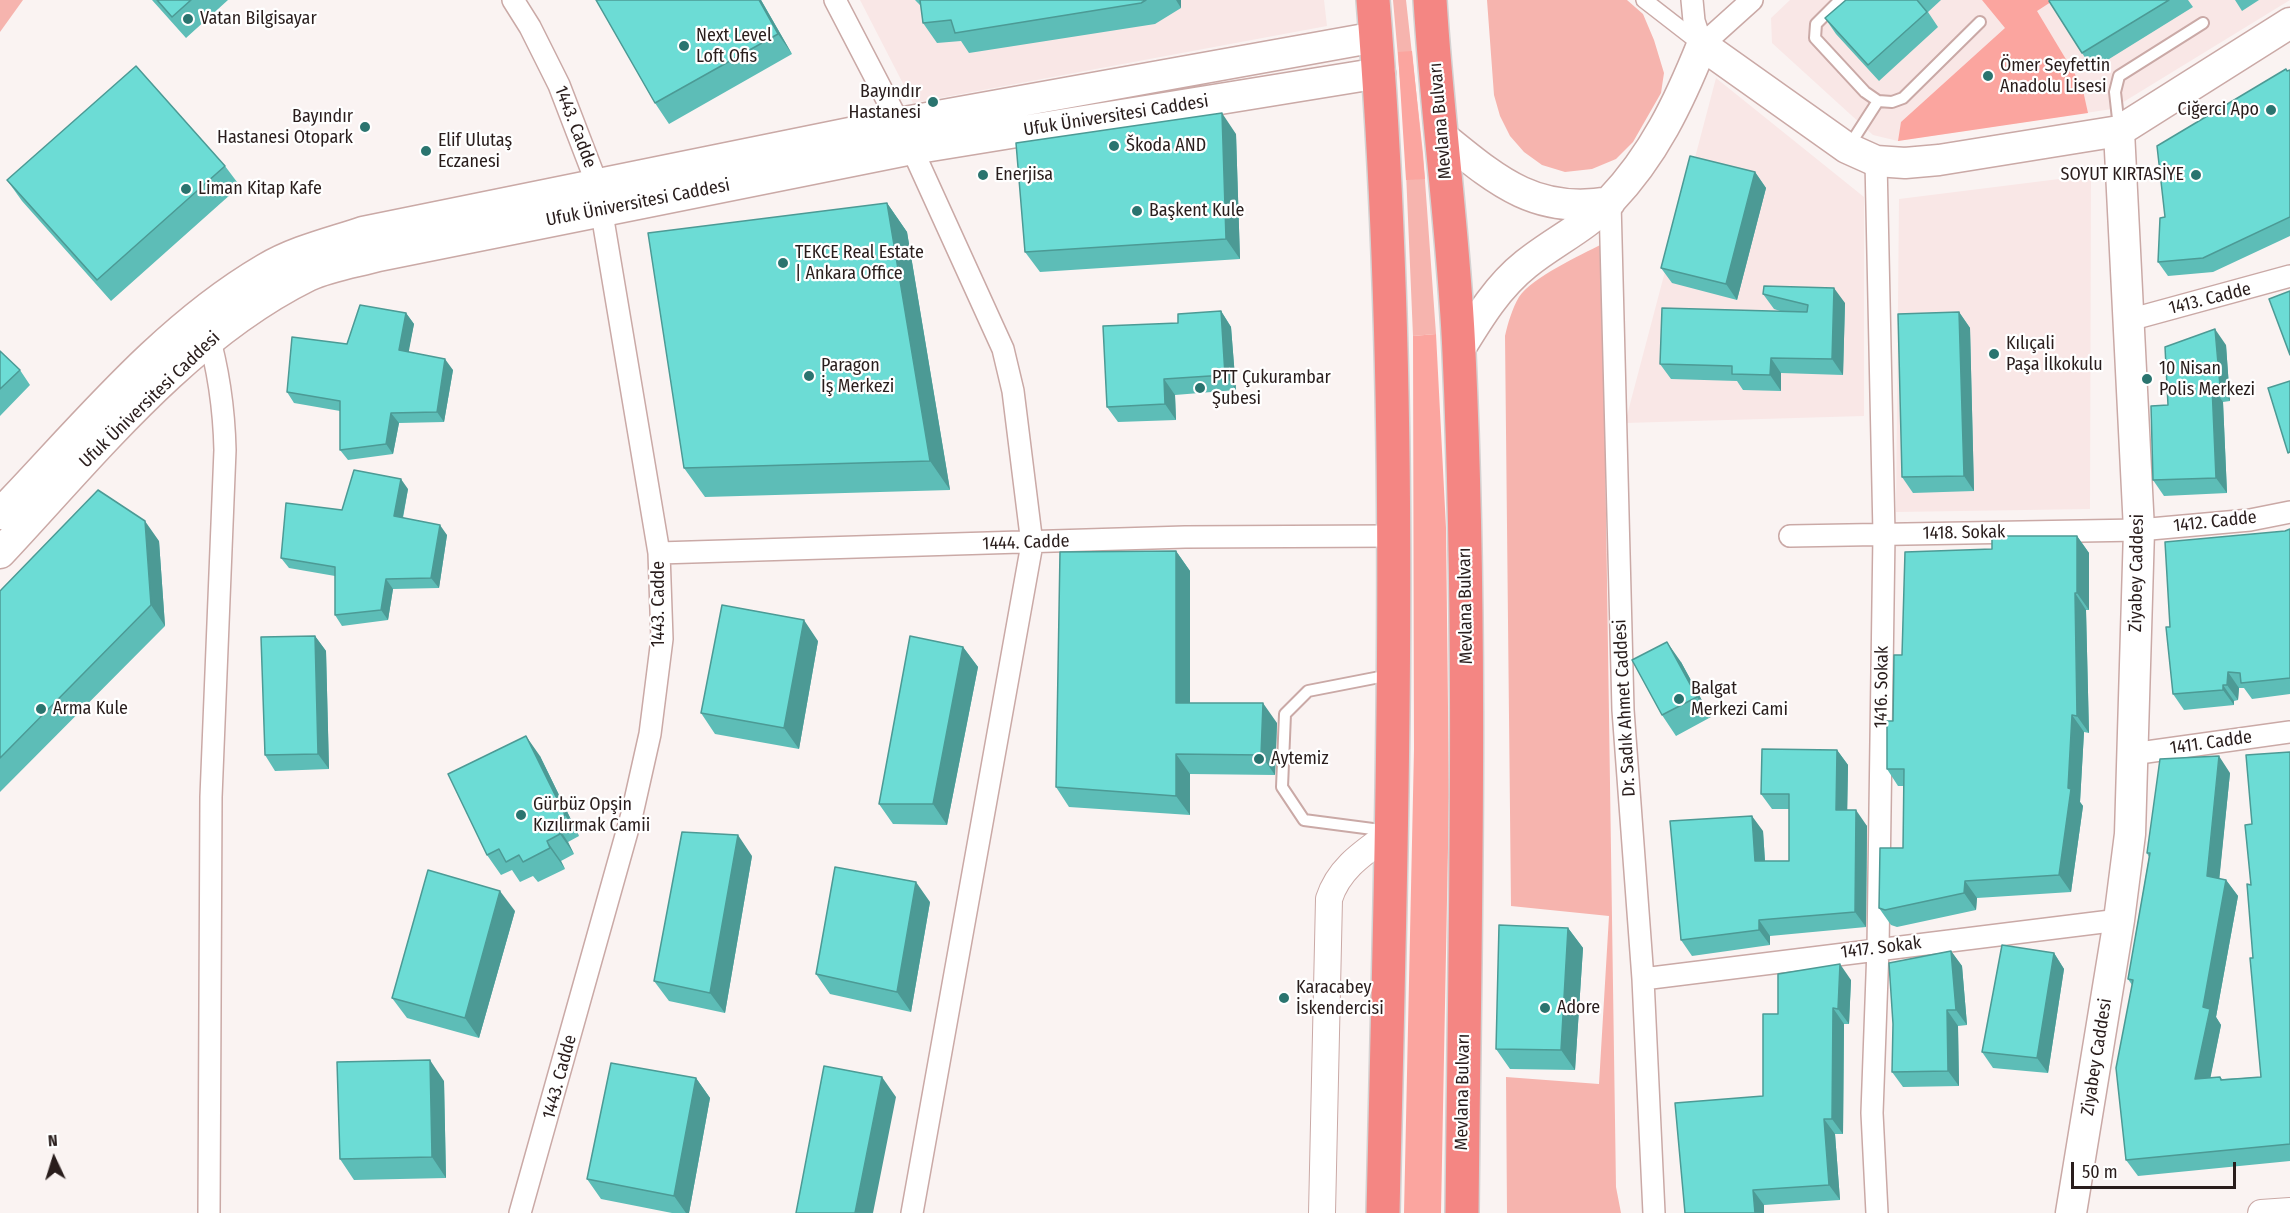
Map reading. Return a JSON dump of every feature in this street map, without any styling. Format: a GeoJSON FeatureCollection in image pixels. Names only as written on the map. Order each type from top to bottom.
{"type":"FeatureCollection","features":[{"type":"Feature","properties":{"kind":"highway"},"geometry":{"type":"LineString","coordinates":[[1373,0],[1380,73],[1391,362],[1393,536],[1392,832],[1383,1213]]}},
{"type":"Feature","properties":{"kind":"highway","name":"Mevlana Bulvarı"},"geometry":{"type":"LineString","coordinates":[[1430,0],[1459,350],[1466,592],[1467,791],[1462,1213]]}},
{"type":"Feature","properties":{"kind":"main road"},"geometry":{"type":"LineString","coordinates":[[1459,350],[1478,319],[1512,276],[1610,202],[1656,144],[1679,102],[1702,45],[1847,148],[1876,161],[1905,163],[1939,160],[2119,131],[2290,24]]}},
{"type":"Feature","properties":{"kind":"main road","name":"Ufuk Üniversitesi Caddesi"},"geometry":{"type":"LineString","coordinates":[[599,197],[899,123],[1376,37]]}},
{"type":"Feature","properties":{"kind":"main road","name":"Ufuk Üniversitesi Caddesi"},"geometry":{"type":"LineString","coordinates":[[0,553],[130,415],[205,326],[266,269],[308,249],[363,232],[912,149],[1380,73]]}},
{"type":"Feature","properties":{"kind":"main road"},"geometry":{"type":"LineString","coordinates":[[899,123],[912,149]]}},
{"type":"Feature","properties":{"kind":"main road","name":"Ziyabey Caddesi"},"geometry":{"type":"LineString","coordinates":[[2071,1213],[2120,920],[2130,834],[2139,530],[2119,131]]}},
{"type":"Feature","properties":{"kind":"main road"},"geometry":{"type":"LineString","coordinates":[[1443,137],[1482,168],[1531,196],[1554,203],[1582,207],[1610,202]]}},
{"type":"Feature","properties":{"kind":"main road","name":"Ufuk Üniversitesi Caddesi"},"geometry":{"type":"LineString","coordinates":[[0,514],[142,367],[205,326]]}},
{"type":"Feature","properties":{"kind":"street","name":"1443. Cadde"},"geometry":{"type":"LineString","coordinates":[[513,0],[530,27],[559,85],[599,197],[659,553],[662,639],[650,734],[633,814],[525,1203],[520,1213]]}},
{"type":"Feature","properties":{"kind":"street"},"geometry":{"type":"LineString","coordinates":[[835,0],[899,123]]}},
{"type":"Feature","properties":{"kind":"street"},"geometry":{"type":"LineString","coordinates":[[1644,0],[1702,45]]}},
{"type":"Feature","properties":{"kind":"street"},"geometry":{"type":"LineString","coordinates":[[1692,0],[1694,21],[1702,45]]}},
{"type":"Feature","properties":{"kind":"street"},"geometry":{"type":"LineString","coordinates":[[1702,45],[1752,0]]}},
{"type":"Feature","properties":{"kind":"street"},"geometry":{"type":"LineString","coordinates":[[912,149],[1003,349],[1013,391],[1032,544],[912,1213]]}},
{"type":"Feature","properties":{"kind":"street","name":"1416. Sokak"},"geometry":{"type":"LineString","coordinates":[[1876,161],[1884,534],[1878,948],[1872,1113],[1878,1213]]}},
{"type":"Feature","properties":{"kind":"street","name":"Dr. Sadık Ahmet Caddesi"},"geometry":{"type":"LineString","coordinates":[[1610,202],[1623,710],[1643,979],[1654,1213]]}},
{"type":"Feature","properties":{"kind":"street","name":"1413. Cadde"},"geometry":{"type":"LineString","coordinates":[[2129,320],[2290,276]]}},
{"type":"Feature","properties":{"kind":"street"},"geometry":{"type":"LineString","coordinates":[[205,326],[219,373],[224,406],[225,450],[211,797],[209,1213]]}},
{"type":"Feature","properties":{"kind":"street","name":"1412. Cadde"},"geometry":{"type":"LineString","coordinates":[[2139,530],[2250,520],[2290,512]]}},
{"type":"Feature","properties":{"kind":"street","name":"1418. Sokak"},"geometry":{"type":"LineString","coordinates":[[1790,536],[2139,530]]}},
{"type":"Feature","properties":{"kind":"street","name":"1444. Cadde"},"geometry":{"type":"LineString","coordinates":[[659,553],[1032,544],[1185,537],[1393,536]]}},
{"type":"Feature","properties":{"kind":"street","name":"1411. Cadde"},"geometry":{"type":"LineString","coordinates":[[2132,754],[2290,732]]}},
{"type":"Feature","properties":{"kind":"street"},"geometry":{"type":"LineString","coordinates":[[1322,1213],[1329,900],[1333,886],[1351,863],[1392,832]]}},
{"type":"Feature","properties":{"kind":"street","name":"1417. Sokak"},"geometry":{"type":"LineString","coordinates":[[1643,979],[1878,948],[2120,920]]}},
{"type":"Feature","properties":{"kind":"street"},"geometry":{"type":"LineString","coordinates":[[2261,1213],[2290,1211]]}},
{"type":"Feature","properties":{"kind":"lane"},"geometry":{"type":"LineString","coordinates":[[1840,0],[1816,24],[1815,38],[1865,92],[1878,101],[1892,102],[1903,98],[1980,22]]}},
{"type":"Feature","properties":{"kind":"lane"},"geometry":{"type":"LineString","coordinates":[[2119,131],[2115,92],[2120,76],[2203,23]]}},
{"type":"Feature","properties":{"kind":"lane"},"geometry":{"type":"LineString","coordinates":[[1847,148],[1878,101]]}},
{"type":"Feature","properties":{"kind":"lane"},"geometry":{"type":"LineString","coordinates":[[1392,832],[1304,820],[1282,787],[1285,714],[1301,694],[1394,674]]}},
{"type":"Feature","properties":{"kind":"shaded area"},"geometry":{"type":"Polygon","coordinates":[[[0,0],[23,0],[0,32],[0,0]]]}},
{"type":"Feature","properties":{"kind":"shaded area"},"geometry":{"type":"Polygon","coordinates":[[[860,0],[1324,0],[1327,26],[913,103],[860,0]]]}},
{"type":"Feature","properties":{"kind":"shaded area"},"geometry":{"type":"Polygon","coordinates":[[[1393,0],[1406,0],[1423,153],[1436,334],[1413,336],[1404,125],[1393,0]]]}},
{"type":"Feature","properties":{"kind":"shaded area"},"geometry":{"type":"Polygon","coordinates":[[[1487,0],[1627,0],[1643,14],[1664,73],[1661,93],[1633,142],[1616,159],[1592,169],[1565,172],[1542,165],[1524,152],[1510,136],[1500,116],[1494,95],[1487,0]]]}},
{"type":"Feature","properties":{"kind":"shaded area","name":"Ömer Seyfettin Anadolu Lisesi"},"geometry":{"type":"Polygon","coordinates":[[[1790,0],[2290,0],[2112,109],[1898,141],[1873,135],[1772,43],[1771,18],[1790,0]]]}},
{"type":"Feature","properties":{"kind":"shaded area"},"geometry":{"type":"Polygon","coordinates":[[[1982,0],[2054,0],[2037,11],[2082,86],[2088,113],[1898,141],[1901,122],[2005,28],[1982,0]]]}},
{"type":"Feature","properties":{"kind":"shaded area"},"geometry":{"type":"Polygon","coordinates":[[[1412,51],[1425,179],[1406,180],[1398,52],[1412,51]]]}},
{"type":"Feature","properties":{"kind":"shaded area"},"geometry":{"type":"Polygon","coordinates":[[[1716,78],[1864,197],[1864,416],[1625,423],[1716,78]]]}},
{"type":"Feature","properties":{"kind":"shaded area","name":"Kılıçali Paşa İlkokulu"},"geometry":{"type":"Polygon","coordinates":[[[2091,175],[2090,509],[1896,512],[1899,199],[2091,175]]]}},
{"type":"Feature","properties":{"kind":"shaded area"},"geometry":{"type":"Polygon","coordinates":[[[1602,244],[1616,1187],[1621,1213],[1507,1213],[1506,1077],[1599,1084],[1609,916],[1511,906],[1505,336],[1514,306],[1525,290],[1557,268],[1602,244]]]}},
{"type":"Feature","properties":{"kind":"shaded area"},"geometry":{"type":"Polygon","coordinates":[[[1436,334],[1446,528],[1449,796],[1441,1213],[1404,1213],[1414,749],[1413,336],[1436,334]]]}},
{"type":"Feature","properties":{"kind":"building"},"geometry":{"type":"Polygon","coordinates":[[[157,0],[191,0],[172,17],[157,0]]]}},
{"type":"Feature","properties":{"kind":"building"},"geometry":{"type":"Polygon","coordinates":[[[596,0],[759,0],[778,34],[655,103],[596,0]]]}},
{"type":"Feature","properties":{"kind":"building"},"geometry":{"type":"Polygon","coordinates":[[[920,0],[1146,0],[1141,3],[955,33],[951,20],[923,23],[920,0]]]}},
{"type":"Feature","properties":{"kind":"building"},"geometry":{"type":"Polygon","coordinates":[[[1846,0],[1917,0],[1927,12],[1868,65],[1825,18],[1846,0]]]}},
{"type":"Feature","properties":{"kind":"building"},"geometry":{"type":"Polygon","coordinates":[[[2050,0],[2169,0],[2082,53],[2050,0]]]}},
{"type":"Feature","properties":{"kind":"building"},"geometry":{"type":"Polygon","coordinates":[[[136,66],[225,166],[97,280],[7,180],[136,66]]]}},
{"type":"Feature","properties":{"kind":"building"},"geometry":{"type":"Polygon","coordinates":[[[2286,69],[2290,70],[2290,217],[2203,258],[2158,262],[2160,218],[2165,217],[2157,146],[2286,69]]]}},
{"type":"Feature","properties":{"kind":"building","name":"Başkent Kule"},"geometry":{"type":"Polygon","coordinates":[[[1222,113],[1226,239],[1025,252],[1016,143],[1222,113]]]}},
{"type":"Feature","properties":{"kind":"building"},"geometry":{"type":"Polygon","coordinates":[[[1690,156],[1755,172],[1726,284],[1661,268],[1690,156]]]}},
{"type":"Feature","properties":{"kind":"building","name":"Paragon İş Merkezi"},"geometry":{"type":"Polygon","coordinates":[[[887,203],[930,461],[684,468],[648,233],[887,203]]]}},
{"type":"Feature","properties":{"kind":"building"},"geometry":{"type":"Polygon","coordinates":[[[1764,286],[1834,288],[1832,359],[1771,358],[1770,375],[1732,374],[1732,366],[1660,364],[1662,308],[1807,312],[1808,305],[1763,294],[1764,286]]]}},
{"type":"Feature","properties":{"kind":"building"},"geometry":{"type":"Polygon","coordinates":[[[2290,291],[2290,355],[2269,299],[2290,291]]]}},
{"type":"Feature","properties":{"kind":"building"},"geometry":{"type":"Polygon","coordinates":[[[360,305],[406,313],[399,350],[445,359],[437,412],[391,413],[386,444],[340,450],[340,401],[287,392],[292,337],[347,344],[360,305]]]}},
{"type":"Feature","properties":{"kind":"building"},"geometry":{"type":"Polygon","coordinates":[[[1221,311],[1225,375],[1164,379],[1165,404],[1107,407],[1103,326],[1178,323],[1178,314],[1221,311]]]}},
{"type":"Feature","properties":{"kind":"building"},"geometry":{"type":"Polygon","coordinates":[[[1959,312],[1964,476],[1902,477],[1898,314],[1959,312]]]}},
{"type":"Feature","properties":{"kind":"building"},"geometry":{"type":"Polygon","coordinates":[[[2215,329],[2220,386],[2212,386],[2216,478],[2153,480],[2151,406],[2168,405],[2165,347],[2215,329]]]}},
{"type":"Feature","properties":{"kind":"building"},"geometry":{"type":"Polygon","coordinates":[[[0,351],[20,370],[0,389],[0,351]]]}},
{"type":"Feature","properties":{"kind":"building"},"geometry":{"type":"Polygon","coordinates":[[[2290,381],[2290,452],[2288,453],[2268,388],[2290,381]]]}},
{"type":"Feature","properties":{"kind":"building"},"geometry":{"type":"Polygon","coordinates":[[[354,470],[401,479],[394,516],[440,525],[431,578],[386,579],[381,610],[335,615],[335,567],[281,558],[286,503],[342,510],[354,470]]]}},
{"type":"Feature","properties":{"kind":"building","name":"Arma Kule"},"geometry":{"type":"Polygon","coordinates":[[[98,490],[145,521],[151,605],[0,758],[0,591],[98,490]]]}},
{"type":"Feature","properties":{"kind":"building"},"geometry":{"type":"Polygon","coordinates":[[[2290,529],[2290,678],[2241,683],[2240,673],[2228,672],[2227,685],[2223,685],[2223,690],[2173,694],[2166,627],[2170,627],[2165,542],[2290,529]]]}},
{"type":"Feature","properties":{"kind":"building"},"geometry":{"type":"Polygon","coordinates":[[[1992,536],[2077,536],[2077,593],[2075,593],[2077,716],[2072,715],[2068,788],[2071,789],[2059,875],[1965,881],[1964,893],[1885,910],[1879,908],[1880,848],[1903,848],[1904,769],[1887,769],[1887,721],[1893,721],[1894,655],[1902,655],[1905,552],[1992,549],[1992,536]]]}},
{"type":"Feature","properties":{"kind":"building"},"geometry":{"type":"Polygon","coordinates":[[[1176,551],[1176,703],[1263,703],[1261,755],[1176,754],[1176,796],[1056,787],[1060,552],[1176,551]]]}},
{"type":"Feature","properties":{"kind":"building"},"geometry":{"type":"Polygon","coordinates":[[[722,605],[804,620],[784,728],[701,713],[722,605]]]}},
{"type":"Feature","properties":{"kind":"building"},"geometry":{"type":"Polygon","coordinates":[[[315,636],[318,754],[265,755],[261,637],[315,636]]]}},
{"type":"Feature","properties":{"kind":"building"},"geometry":{"type":"Polygon","coordinates":[[[910,636],[963,647],[933,804],[879,804],[910,636]]]}},
{"type":"Feature","properties":{"kind":"building"},"geometry":{"type":"Polygon","coordinates":[[[1667,642],[1697,697],[1662,715],[1632,660],[1667,642]]]}},
{"type":"Feature","properties":{"kind":"building","name":"Gürbüz Opşin Kızılırmak Camii"},"geometry":{"type":"Polygon","coordinates":[[[526,736],[565,815],[554,821],[560,834],[547,841],[550,848],[523,862],[519,855],[506,862],[499,849],[487,855],[448,774],[526,736]]]}},
{"type":"Feature","properties":{"kind":"building"},"geometry":{"type":"Polygon","coordinates":[[[1762,749],[1837,750],[1836,810],[1856,810],[1855,912],[1759,920],[1759,930],[1681,940],[1670,821],[1752,816],[1755,861],[1789,861],[1789,794],[1761,794],[1762,749]]]}},
{"type":"Feature","properties":{"kind":"building"},"geometry":{"type":"Polygon","coordinates":[[[2290,752],[2290,1144],[2126,1160],[2116,1068],[2133,980],[2128,979],[2150,853],[2147,853],[2160,759],[2219,756],[2207,876],[2226,880],[2203,1007],[2210,1009],[2195,1079],[2220,1077],[2221,1080],[2261,1077],[2250,958],[2253,958],[2247,884],[2251,885],[2245,825],[2252,824],[2246,755],[2290,752]]]}},
{"type":"Feature","properties":{"kind":"building"},"geometry":{"type":"Polygon","coordinates":[[[682,832],[738,835],[710,993],[654,981],[682,832]]]}},
{"type":"Feature","properties":{"kind":"building"},"geometry":{"type":"Polygon","coordinates":[[[835,867],[916,882],[897,992],[816,974],[835,867]]]}},
{"type":"Feature","properties":{"kind":"building"},"geometry":{"type":"Polygon","coordinates":[[[428,870],[500,891],[465,1018],[392,998],[428,870]]]}},
{"type":"Feature","properties":{"kind":"building"},"geometry":{"type":"Polygon","coordinates":[[[1499,925],[1568,928],[1561,1050],[1496,1049],[1499,925]]]}},
{"type":"Feature","properties":{"kind":"building"},"geometry":{"type":"Polygon","coordinates":[[[2002,945],[2054,953],[2037,1058],[1982,1052],[2002,945]]]}},
{"type":"Feature","properties":{"kind":"building"},"geometry":{"type":"Polygon","coordinates":[[[1951,951],[1956,1010],[1947,1010],[1948,1071],[1892,1072],[1893,1024],[1889,963],[1951,951]]]}},
{"type":"Feature","properties":{"kind":"building"},"geometry":{"type":"Polygon","coordinates":[[[1840,964],[1838,1009],[1833,1008],[1832,1119],[1824,1119],[1829,1185],[1753,1190],[1755,1213],[1685,1213],[1675,1103],[1763,1096],[1763,1014],[1778,1014],[1778,974],[1840,964]]]}},
{"type":"Feature","properties":{"kind":"building"},"geometry":{"type":"Polygon","coordinates":[[[430,1060],[432,1157],[340,1159],[337,1062],[430,1060]]]}},
{"type":"Feature","properties":{"kind":"building"},"geometry":{"type":"Polygon","coordinates":[[[611,1063],[696,1078],[674,1196],[587,1179],[611,1063]]]}},
{"type":"Feature","properties":{"kind":"building"},"geometry":{"type":"Polygon","coordinates":[[[824,1066],[882,1077],[855,1213],[796,1213],[824,1066]]]}},
{"type":"Feature","properties":{"kind":"place","name":"Vatan Bilgisayar"},"geometry":{"type":"Point","coordinates":[188,19]}},
{"type":"Feature","properties":{"kind":"place","name":"Next Level Loft Ofis"},"geometry":{"type":"Point","coordinates":[684,46]}},
{"type":"Feature","properties":{"kind":"place","name":"Ömer Seyfettin Anadolu Lisesi"},"geometry":{"type":"Point","coordinates":[1988,76]}},
{"type":"Feature","properties":{"kind":"place","name":"Bayındır Hastanesi"},"geometry":{"type":"Point","coordinates":[933,102]}},
{"type":"Feature","properties":{"kind":"place","name":"Ciğerci Apo"},"geometry":{"type":"Point","coordinates":[2271,110]}},
{"type":"Feature","properties":{"kind":"place","name":"Bayındır Hastanesi Otopark"},"geometry":{"type":"Point","coordinates":[365,127]}},
{"type":"Feature","properties":{"kind":"place","name":"Škoda AND"},"geometry":{"type":"Point","coordinates":[1114,146]}},
{"type":"Feature","properties":{"kind":"place","name":"Elif Ulutaş Eczanesi"},"geometry":{"type":"Point","coordinates":[426,151]}},
{"type":"Feature","properties":{"kind":"place","name":"Enerjisa"},"geometry":{"type":"Point","coordinates":[983,175]}},
{"type":"Feature","properties":{"kind":"place","name":"SOYUT KIRTASİYE"},"geometry":{"type":"Point","coordinates":[2196,175]}},
{"type":"Feature","properties":{"kind":"place","name":"Liman Kitap Kafe"},"geometry":{"type":"Point","coordinates":[186,189]}},
{"type":"Feature","properties":{"kind":"place","name":"Başkent Kule"},"geometry":{"type":"Point","coordinates":[1137,211]}},
{"type":"Feature","properties":{"kind":"place","name":"TEKCE Real Estate | Ankara Office"},"geometry":{"type":"Point","coordinates":[783,263]}},
{"type":"Feature","properties":{"kind":"place","name":"Kılıçali Paşa İlkokulu"},"geometry":{"type":"Point","coordinates":[1994,354]}},
{"type":"Feature","properties":{"kind":"place","name":"Paragon İş Merkezi"},"geometry":{"type":"Point","coordinates":[809,376]}},
{"type":"Feature","properties":{"kind":"place","name":"10 Nisan Polis Merkezi"},"geometry":{"type":"Point","coordinates":[2147,379]}},
{"type":"Feature","properties":{"kind":"place","name":"PTT Çukurambar Şubesi"},"geometry":{"type":"Point","coordinates":[1200,388]}},
{"type":"Feature","properties":{"kind":"place","name":"Balgat Merkezi Cami"},"geometry":{"type":"Point","coordinates":[1679,699]}},
{"type":"Feature","properties":{"kind":"place","name":"Arma Kule"},"geometry":{"type":"Point","coordinates":[41,709]}},
{"type":"Feature","properties":{"kind":"place","name":"Aytemiz"},"geometry":{"type":"Point","coordinates":[1259,759]}},
{"type":"Feature","properties":{"kind":"place","name":"Gürbüz Opşin Kızılırmak Camii"},"geometry":{"type":"Point","coordinates":[521,815]}},
{"type":"Feature","properties":{"kind":"place","name":"Karacabey İskendercisi"},"geometry":{"type":"Point","coordinates":[1284,998]}},
{"type":"Feature","properties":{"kind":"place","name":"Adore"},"geometry":{"type":"Point","coordinates":[1545,1008]}}]}
